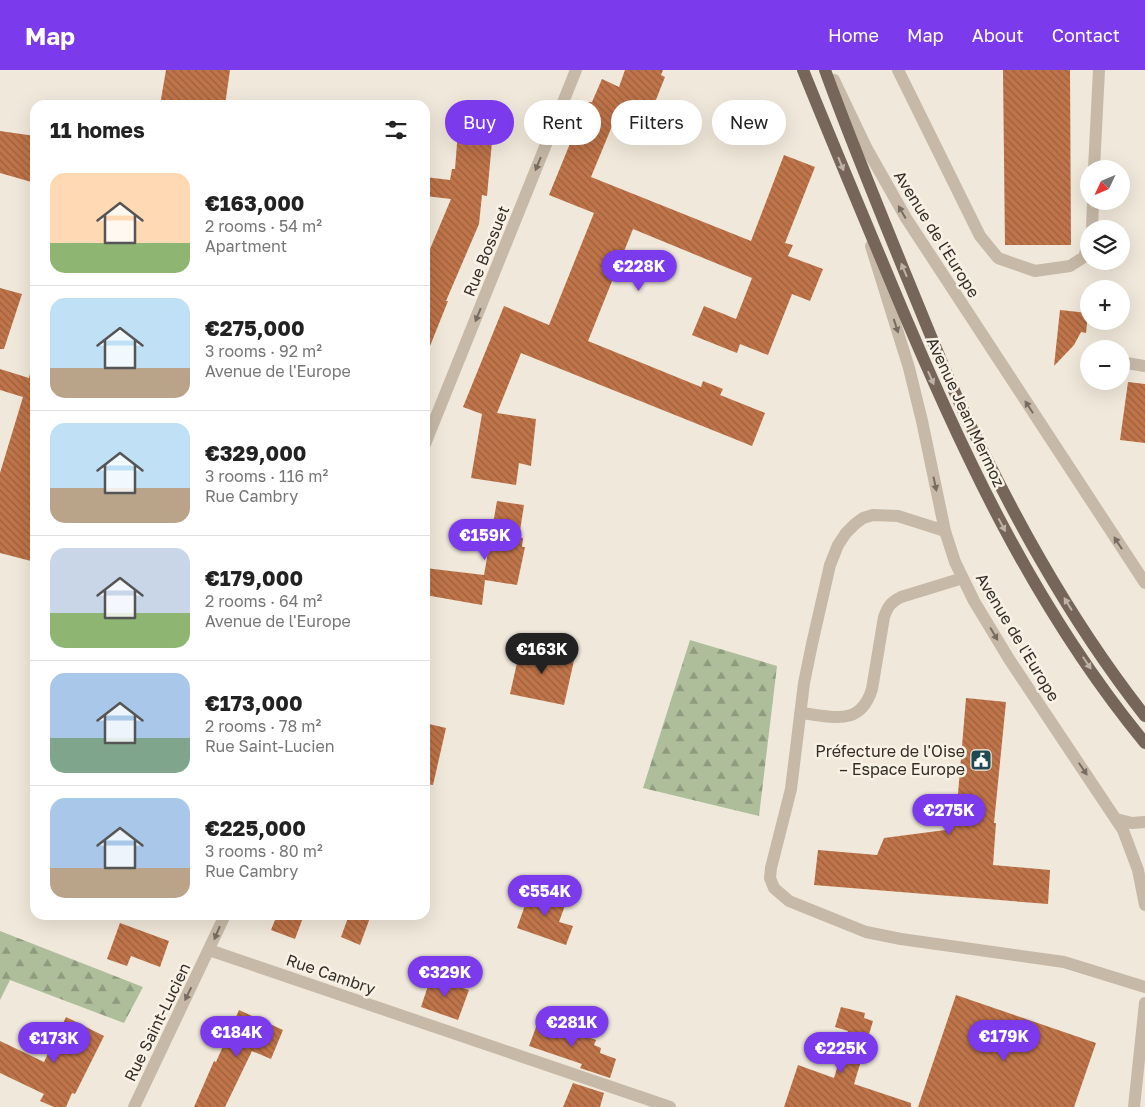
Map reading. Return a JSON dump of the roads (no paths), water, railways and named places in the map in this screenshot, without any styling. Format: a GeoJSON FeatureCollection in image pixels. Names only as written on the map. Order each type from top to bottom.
{"type":"FeatureCollection","features":[{"type":"Feature","properties":{"kind":"main road","name":"Avenue Jean Mermoz"},"geometry":{"type":"LineString","coordinates":[[803,70],[943,406],[1002,526],[1075,646],[1104,689],[1145,743]]}},
{"type":"Feature","properties":{"kind":"main road","name":"Avenue Jean Mermoz"},"geometry":{"type":"LineString","coordinates":[[825,70],[856,157],[945,368],[998,482],[1024,531],[1071,609],[1145,716]]}},
{"type":"Feature","properties":{"kind":"street","name":"Rue Bossuet"},"geometry":{"type":"LineString","coordinates":[[430,432],[576,70]]}},
{"type":"Feature","properties":{"kind":"street","name":"Avenue de l'Europe"},"geometry":{"type":"LineString","coordinates":[[829,70],[864,142],[906,218],[1145,583]]}},
{"type":"Feature","properties":{"kind":"street"},"geometry":{"type":"LineString","coordinates":[[898,70],[980,236],[998,258],[1035,271],[1070,266],[1080,260]]}},
{"type":"Feature","properties":{"kind":"street"},"geometry":{"type":"LineString","coordinates":[[1094,160],[1098,70]]}},
{"type":"Feature","properties":{"kind":"street","name":"Avenue de l'Europe"},"geometry":{"type":"LineString","coordinates":[[855,196],[909,368],[945,531],[963,578],[1009,659],[1123,830],[1136,864],[1145,904]]}},
{"type":"Feature","properties":{"kind":"street"},"geometry":{"type":"LineString","coordinates":[[1130,364],[1145,366]]}},
{"type":"Feature","properties":{"kind":"street"},"geometry":{"type":"LineString","coordinates":[[945,531],[898,516],[873,515],[863,518],[846,533],[838,545],[830,565],[808,665],[791,789],[771,868],[770,878],[774,888],[780,895],[799,907],[866,932],[901,939],[1064,962],[1145,987]]}},
{"type":"Feature","properties":{"kind":"street"},"geometry":{"type":"LineString","coordinates":[[800,713],[844,718],[852,716],[863,708],[869,699],[872,689],[884,617],[892,601],[963,578]]}},
{"type":"Feature","properties":{"kind":"street"},"geometry":{"type":"LineString","coordinates":[[1116,819],[1132,824],[1145,822]]}},
{"type":"Feature","properties":{"kind":"street"},"geometry":{"type":"LineString","coordinates":[[209,950],[223,920]]}},
{"type":"Feature","properties":{"kind":"street","name":"Rue Saint-Lucien"},"geometry":{"type":"LineString","coordinates":[[134,1107],[209,950]]}},
{"type":"Feature","properties":{"kind":"street","name":"Rue Cambry"},"geometry":{"type":"LineString","coordinates":[[209,950],[670,1107]]}},
{"type":"Feature","properties":{"kind":"street"},"geometry":{"type":"LineString","coordinates":[[1134,1107],[1145,1003]]}},
{"type":"Feature","properties":{"kind":"place","name":"Préfecture de l'Oise – Espace Europe"},"geometry":{"type":"Point","coordinates":[981,760]}}]}
